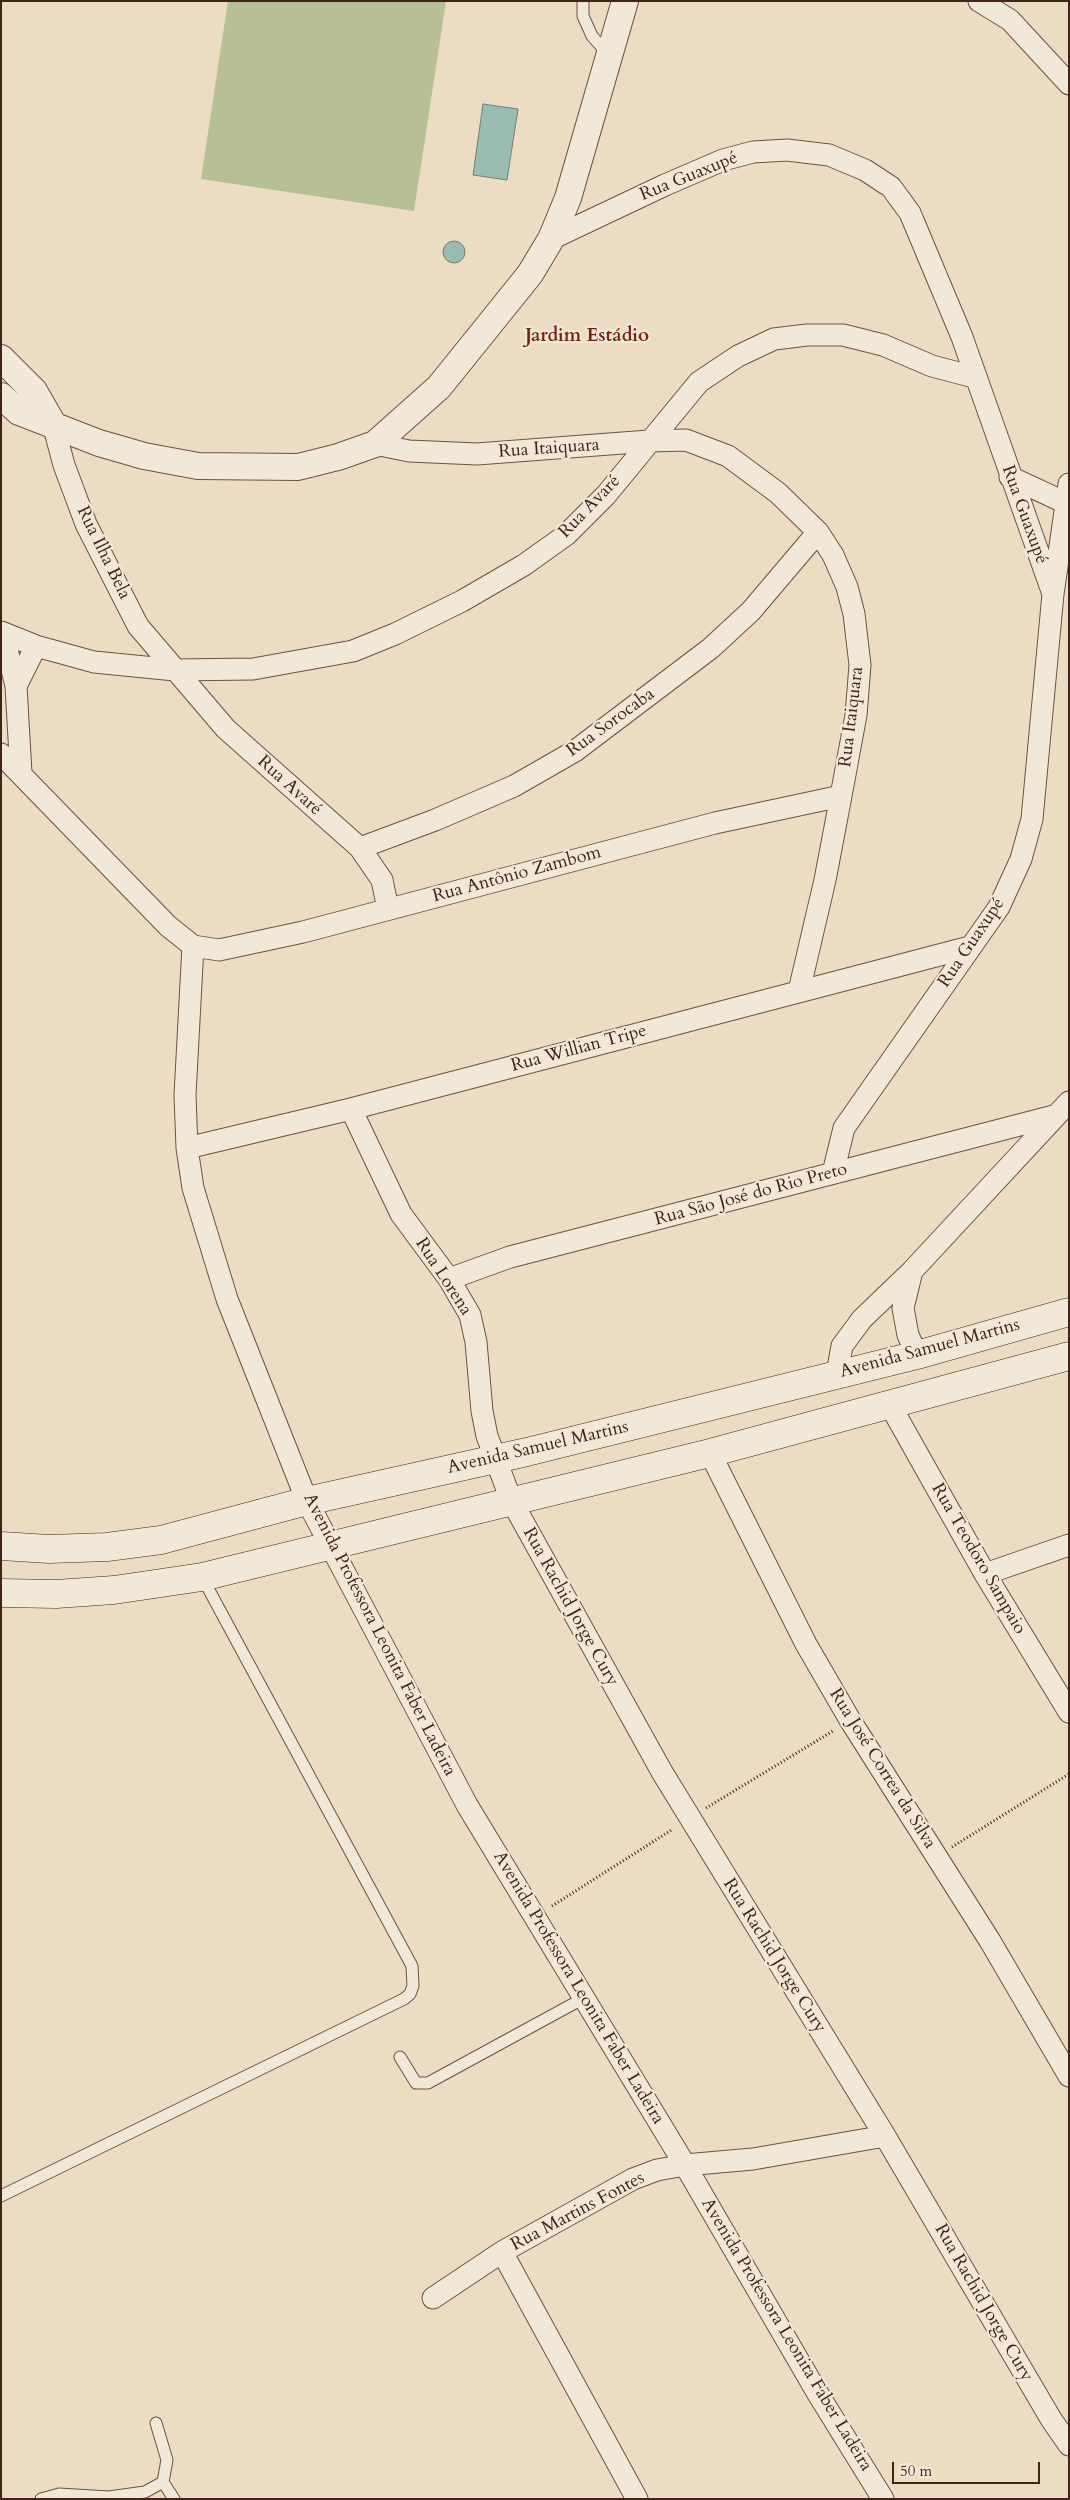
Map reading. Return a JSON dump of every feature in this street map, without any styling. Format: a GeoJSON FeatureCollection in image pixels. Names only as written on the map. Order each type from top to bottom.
{"type":"FeatureCollection","features":[{"type":"Feature","properties":{"kind":"main road","name":"Avenida Samuel Martins"},"geometry":{"type":"LineString","coordinates":[[1,1546],[49,1549],[97,1548],[161,1540],[307,1501],[495,1459],[916,1355],[1069,1312]]}},
{"type":"Feature","properties":{"kind":"main road"},"geometry":{"type":"LineString","coordinates":[[916,1355],[928,1395]]}},
{"type":"Feature","properties":{"kind":"main road"},"geometry":{"type":"LineString","coordinates":[[1,1593],[56,1594],[114,1590],[202,1577],[511,1500],[710,1453],[1069,1356]]}},
{"type":"Feature","properties":{"kind":"main road"},"geometry":{"type":"LineString","coordinates":[[836,1374],[840,1385],[858,1413]]}},
{"type":"Feature","properties":{"kind":"street"},"geometry":{"type":"LineString","coordinates":[[1,396],[19,412],[99,443],[144,456],[198,466],[298,467],[338,457],[376,444],[439,387],[530,274],[551,239],[568,198],[625,1]]}},
{"type":"Feature","properties":{"kind":"street"},"geometry":{"type":"LineString","coordinates":[[980,1],[1010,20],[1069,84]]}},
{"type":"Feature","properties":{"kind":"street","name":"Rua Guaxupé"},"geometry":{"type":"LineString","coordinates":[[551,239],[723,160],[754,152],[788,150],[829,155],[865,170],[891,187],[910,213],[962,337],[974,377],[1054,594],[1032,819],[1021,859],[999,907],[844,1128],[833,1173]]}},
{"type":"Feature","properties":{"kind":"street","name":"Rua Avaré"},"geometry":{"type":"LineString","coordinates":[[2,633],[36,646],[94,662],[175,670],[253,669],[353,652],[462,601],[524,565],[566,535],[606,495],[699,382],[738,356],[774,339],[807,335],[843,335],[882,345],[932,366],[974,377]]}},
{"type":"Feature","properties":{"kind":"street"},"geometry":{"type":"LineString","coordinates":[[1,358],[34,391],[53,424]]}},
{"type":"Feature","properties":{"kind":"street","name":"Rua Ilha Bela"},"geometry":{"type":"LineString","coordinates":[[53,424],[64,465],[86,524],[138,626],[175,670]]}},
{"type":"Feature","properties":{"kind":"street","name":"Rua Itaiquara"},"geometry":{"type":"LineString","coordinates":[[376,444],[409,451],[477,454],[686,440],[728,456],[778,493],[818,532],[834,555],[847,587],[858,639],[860,664],[856,715],[841,796],[825,880],[799,991]]}},
{"type":"Feature","properties":{"kind":"street"},"geometry":{"type":"LineString","coordinates":[[1010,477],[1067,494],[1054,594]]}},
{"type":"Feature","properties":{"kind":"street","name":"Rua Sorocaba"},"geometry":{"type":"LineString","coordinates":[[360,848],[435,820],[514,786],[575,751],[711,648],[751,611],[818,532]]}},
{"type":"Feature","properties":{"kind":"street"},"geometry":{"type":"LineString","coordinates":[[2,633],[16,686],[21,773]]}},
{"type":"Feature","properties":{"kind":"street"},"geometry":{"type":"LineString","coordinates":[[16,686],[36,646]]}},
{"type":"Feature","properties":{"kind":"street","name":"Rua Avaré"},"geometry":{"type":"LineString","coordinates":[[175,670],[226,729],[360,848],[382,880],[388,909]]}},
{"type":"Feature","properties":{"kind":"street"},"geometry":{"type":"LineString","coordinates":[[1,754],[162,920],[193,946]]}},
{"type":"Feature","properties":{"kind":"street","name":"Rua Antônio Zambom"},"geometry":{"type":"LineString","coordinates":[[193,946],[219,950],[249,946],[715,823],[841,796]]}},
{"type":"Feature","properties":{"kind":"street","name":"Avenida Professora Leonita Faber Ladeira"},"geometry":{"type":"LineString","coordinates":[[193,946],[185,1095],[187,1148],[193,1188],[227,1299],[307,1501],[467,1805],[685,2166],[818,2394],[884,2499]]}},
{"type":"Feature","properties":{"kind":"street","name":"Rua Willian Tripe"},"geometry":{"type":"LineString","coordinates":[[187,1148],[351,1109],[970,947]]}},
{"type":"Feature","properties":{"kind":"street","name":"Rua Lorena"},"geometry":{"type":"LineString","coordinates":[[351,1109],[401,1214],[449,1279],[467,1309],[474,1329],[486,1436],[495,1459]]}},
{"type":"Feature","properties":{"kind":"street"},"geometry":{"type":"LineString","coordinates":[[836,1374],[838,1355],[850,1334],[912,1271],[1062,1109]]}},
{"type":"Feature","properties":{"kind":"street","name":"Rua São José do Rio Preto"},"geometry":{"type":"LineString","coordinates":[[449,1279],[510,1257],[833,1173],[1062,1109]]}},
{"type":"Feature","properties":{"kind":"street"},"geometry":{"type":"LineString","coordinates":[[912,1271],[903,1308],[908,1335],[916,1355]]}},
{"type":"Feature","properties":{"kind":"street","name":"Rua Teodoro Sampaio"},"geometry":{"type":"LineString","coordinates":[[890,1405],[985,1574],[1069,1712]]}},
{"type":"Feature","properties":{"kind":"street","name":"Rua José Correa da Silva"},"geometry":{"type":"LineString","coordinates":[[710,1453],[751,1538],[806,1644],[850,1720],[990,1941],[1069,2076]]}},
{"type":"Feature","properties":{"kind":"street","name":"Rua Rachid Jorge Cury"},"geometry":{"type":"LineString","coordinates":[[495,1459],[511,1500],[615,1691],[690,1818],[885,2136],[1051,2420],[1069,2445]]}},
{"type":"Feature","properties":{"kind":"street"},"geometry":{"type":"LineString","coordinates":[[985,1574],[1069,1545]]}},
{"type":"Feature","properties":{"kind":"street","name":"Rua Martins Fontes"},"geometry":{"type":"LineString","coordinates":[[433,2298],[502,2252],[633,2179],[657,2170],[752,2159],[885,2136]]}},
{"type":"Feature","properties":{"kind":"street"},"geometry":{"type":"LineString","coordinates":[[502,2252],[637,2499]]}},
{"type":"Feature","properties":{"kind":"lane"},"geometry":{"type":"LineString","coordinates":[[583,1],[583,16],[592,36],[610,56]]}},
{"type":"Feature","properties":{"kind":"lane"},"geometry":{"type":"LineString","coordinates":[[1,2196],[404,1999],[410,1994],[413,1986],[412,1966],[202,1577]]}},
{"type":"Feature","properties":{"kind":"lane"},"geometry":{"type":"LineString","coordinates":[[400,2057],[416,2083],[428,2083],[584,1998]]}},
{"type":"Feature","properties":{"kind":"lane"},"geometry":{"type":"LineString","coordinates":[[156,2423],[167,2460],[163,2482],[174,2499]]}},
{"type":"Feature","properties":{"kind":"lane"},"geometry":{"type":"LineString","coordinates":[[40,2499],[59,2494],[110,2497],[136,2494],[145,2492],[163,2482]]}},
{"type":"Feature","properties":{"kind":"path"},"geometry":{"type":"LineString","coordinates":[[535,1917],[690,1818],[850,1720]]}},
{"type":"Feature","properties":{"kind":"path"},"geometry":{"type":"LineString","coordinates":[[937,1857],[1069,1774]]}},
{"type":"Feature","properties":{"kind":"green space"},"geometry":{"type":"Polygon","coordinates":[[[228,1],[446,1],[414,211],[201,179],[228,1]]]}},
{"type":"Feature","properties":{"kind":"water"},"geometry":{"type":"Polygon","coordinates":[[[483,104],[518,109],[507,180],[473,175],[483,104]]]}},
{"type":"Feature","properties":{"kind":"water"},"geometry":{"type":"Polygon","coordinates":[[[454,241],[462,244],[465,252],[462,260],[454,263],[446,260],[443,252],[446,244],[454,241]]]}},
{"type":"Feature","properties":{"kind":"district","name":"Jardim Estádio"},"geometry":{"type":"Point","coordinates":[587,337]}}]}
